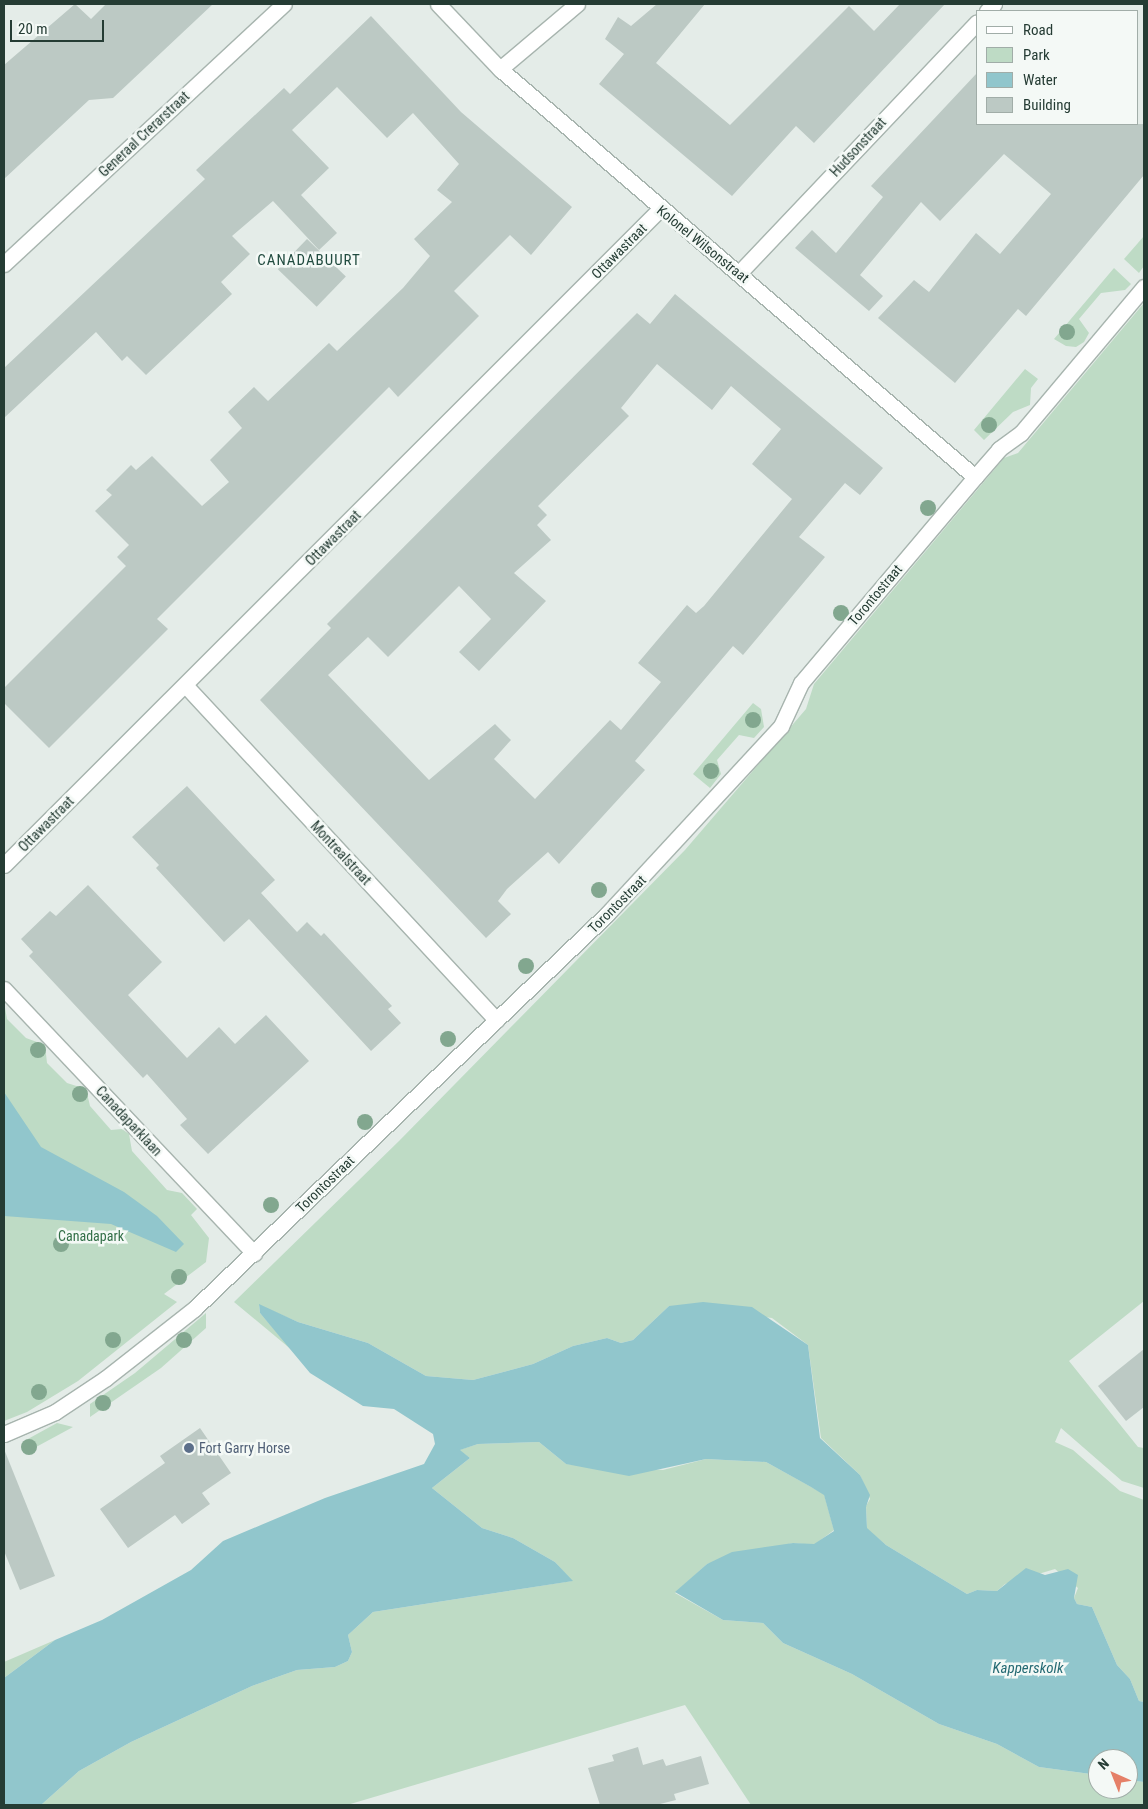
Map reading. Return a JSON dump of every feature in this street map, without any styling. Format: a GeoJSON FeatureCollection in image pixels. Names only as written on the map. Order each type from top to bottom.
{"type":"FeatureCollection","features":[{"type":"Feature","properties":{"kind":"street","name":"Generaal Crerarstraat"},"geometry":{"type":"LineString","coordinates":[[4,264],[284,4]]}},
{"type":"Feature","properties":{"kind":"street","name":"Kolonel Wilsonstraat"},"geometry":{"type":"LineString","coordinates":[[438,4],[500,69],[660,209],[740,272],[975,476]]}},
{"type":"Feature","properties":{"kind":"street"},"geometry":{"type":"LineString","coordinates":[[500,69],[578,4]]}},
{"type":"Feature","properties":{"kind":"street","name":"Hudsonstraat"},"geometry":{"type":"LineString","coordinates":[[740,272],[976,23]]}},
{"type":"Feature","properties":{"kind":"street","name":"Ottawastraat"},"geometry":{"type":"LineString","coordinates":[[4,865],[186,686],[660,209]]}},
{"type":"Feature","properties":{"kind":"street","name":"Torontostraat"},"geometry":{"type":"LineString","coordinates":[[4,1434],[55,1412],[106,1378],[194,1309],[607,914],[781,726],[801,683],[975,476],[999,449],[1021,433],[1144,287]]}},
{"type":"Feature","properties":{"kind":"street","name":"Montrealstraat"},"geometry":{"type":"LineString","coordinates":[[186,686],[496,1020]]}},
{"type":"Feature","properties":{"kind":"street","name":"Canadaparklaan"},"geometry":{"type":"LineString","coordinates":[[4,989],[254,1253]]}},
{"type":"Feature","properties":{"kind":"green space"},"geometry":{"type":"Polygon","coordinates":[[[1144,236],[1144,266],[1139,273],[1124,259],[1144,236]]]}},
{"type":"Feature","properties":{"kind":"green space"},"geometry":{"type":"Polygon","coordinates":[[[1114,268],[1131,284],[1125,290],[1101,293],[1079,319],[1089,333],[1084,342],[1076,347],[1066,346],[1054,339],[1114,268]]]}},
{"type":"Feature","properties":{"kind":"green space"},"geometry":{"type":"Polygon","coordinates":[[[1144,303],[1144,1301],[1069,1361],[1138,1447],[1144,1448],[1144,1488],[1122,1481],[1061,1428],[1055,1442],[1073,1450],[1120,1491],[1144,1500],[1144,1702],[1139,1701],[1130,1679],[1117,1665],[1092,1607],[1077,1604],[1074,1598],[1078,1588],[1055,1569],[1005,1584],[997,1591],[977,1590],[967,1594],[886,1545],[867,1529],[866,1506],[870,1499],[860,1475],[821,1438],[808,1345],[772,1318],[669,1306],[633,1340],[621,1343],[607,1338],[573,1346],[533,1364],[473,1380],[426,1376],[368,1343],[298,1322],[259,1305],[260,1313],[293,1351],[234,1302],[399,1141],[685,850],[806,709],[814,684],[1004,458],[1018,453],[1144,303]]]}},
{"type":"Feature","properties":{"kind":"green space"},"geometry":{"type":"Polygon","coordinates":[[[1025,369],[1038,379],[1031,388],[1030,405],[1013,412],[984,440],[974,430],[1025,369]]]}},
{"type":"Feature","properties":{"kind":"green space"},"geometry":{"type":"Polygon","coordinates":[[[753,703],[761,709],[764,727],[754,738],[739,735],[717,760],[721,774],[710,788],[693,774],[753,703]]]}},
{"type":"Feature","properties":{"kind":"green space","name":"Canadapark"},"geometry":{"type":"Polygon","coordinates":[[[4,1002],[7,1019],[26,1038],[45,1045],[47,1063],[67,1083],[86,1089],[90,1106],[111,1130],[122,1129],[129,1134],[132,1151],[167,1190],[182,1193],[197,1209],[191,1215],[209,1238],[206,1262],[164,1294],[177,1302],[78,1381],[27,1412],[4,1421],[4,1002]]]}},
{"type":"Feature","properties":{"kind":"green space"},"geometry":{"type":"Polygon","coordinates":[[[206,1313],[206,1328],[161,1368],[90,1417],[90,1404],[135,1373],[206,1313]]]}},
{"type":"Feature","properties":{"kind":"green space"},"geometry":{"type":"Polygon","coordinates":[[[57,1423],[73,1427],[25,1453],[26,1440],[57,1423]]]}},
{"type":"Feature","properties":{"kind":"green space"},"geometry":{"type":"Polygon","coordinates":[[[539,1442],[566,1464],[663,1470],[706,1459],[766,1462],[824,1494],[834,1530],[814,1545],[793,1543],[707,1564],[675,1593],[723,1620],[763,1623],[783,1643],[852,1674],[939,1724],[997,1744],[1039,1767],[1088,1774],[1088,1799],[1138,1799],[1138,1781],[1144,1782],[1144,1805],[751,1805],[685,1705],[347,1805],[41,1805],[79,1771],[131,1742],[252,1686],[297,1670],[335,1667],[348,1661],[352,1652],[348,1635],[373,1612],[572,1581],[555,1562],[513,1538],[482,1528],[432,1488],[470,1458],[459,1450],[478,1444],[539,1442]]]}},
{"type":"Feature","properties":{"kind":"green space"},"geometry":{"type":"Polygon","coordinates":[[[55,1640],[4,1678],[4,1662],[55,1640]]]}},
{"type":"Feature","properties":{"kind":"water"},"geometry":{"type":"Polygon","coordinates":[[[4,1092],[41,1147],[124,1192],[157,1216],[184,1244],[176,1252],[111,1224],[4,1216],[4,1092]]]}},
{"type":"Feature","properties":{"kind":"water","name":"Kapperskolk"},"geometry":{"type":"Polygon","coordinates":[[[703,1302],[752,1307],[808,1345],[820,1438],[860,1475],[870,1495],[866,1507],[867,1528],[886,1545],[967,1594],[977,1590],[997,1591],[1026,1568],[1045,1575],[1068,1569],[1078,1575],[1074,1598],[1077,1604],[1092,1607],[1117,1665],[1130,1679],[1139,1701],[1144,1702],[1144,1782],[1138,1781],[1138,1749],[1088,1749],[1088,1774],[1039,1767],[997,1744],[939,1724],[852,1674],[783,1643],[763,1623],[723,1620],[675,1592],[707,1564],[732,1552],[793,1543],[814,1544],[834,1531],[824,1495],[811,1487],[766,1462],[706,1459],[629,1476],[566,1464],[539,1442],[478,1444],[460,1450],[470,1458],[432,1488],[482,1528],[513,1538],[555,1562],[573,1581],[373,1612],[348,1635],[352,1652],[348,1661],[335,1667],[297,1670],[252,1686],[131,1742],[79,1771],[41,1805],[4,1805],[4,1678],[55,1640],[102,1620],[191,1570],[223,1541],[325,1498],[424,1464],[435,1444],[433,1434],[394,1409],[363,1406],[310,1373],[260,1313],[259,1304],[298,1322],[368,1343],[426,1376],[473,1380],[533,1364],[573,1346],[607,1338],[621,1343],[633,1340],[669,1306],[703,1302]]]}},
{"type":"Feature","properties":{"kind":"building"},"geometry":{"type":"Polygon","coordinates":[[[75,4],[91,19],[106,4],[213,4],[113,98],[89,100],[4,179],[4,65],[75,4]]]}},
{"type":"Feature","properties":{"kind":"building"},"geometry":{"type":"Polygon","coordinates":[[[657,4],[705,4],[656,63],[730,125],[849,6],[874,31],[900,4],[945,4],[814,143],[796,126],[732,196],[599,84],[624,54],[605,39],[618,17],[631,26],[657,4]]]}},
{"type":"Feature","properties":{"kind":"building"},"geometry":{"type":"Polygon","coordinates":[[[371,16],[461,112],[572,207],[531,255],[510,235],[454,291],[479,316],[398,397],[389,387],[157,619],[168,629],[49,748],[4,703],[4,688],[126,566],[117,557],[129,545],[95,511],[112,495],[106,490],[131,465],[136,470],[152,456],[202,506],[229,482],[210,460],[242,428],[228,412],[254,387],[268,401],[329,343],[337,351],[403,288],[430,256],[414,239],[452,202],[437,190],[459,164],[413,113],[387,138],[337,87],[292,130],[329,168],[301,195],[337,233],[319,250],[273,201],[232,236],[250,254],[221,282],[232,294],[146,375],[127,356],[122,361],[96,332],[4,418],[4,368],[205,179],[196,170],[284,88],[290,94],[371,16]]]}},
{"type":"Feature","properties":{"kind":"building"},"geometry":{"type":"Polygon","coordinates":[[[976,74],[976,125],[1144,124],[1144,175],[1026,316],[1018,309],[955,383],[878,318],[914,280],[929,292],[976,233],[1000,254],[1051,194],[1004,154],[940,221],[921,202],[860,275],[883,296],[869,311],[795,248],[812,230],[836,253],[883,197],[871,186],[976,74]]]}},
{"type":"Feature","properties":{"kind":"building"},"geometry":{"type":"Polygon","coordinates":[[[307,239],[346,277],[317,307],[278,269],[307,239]]]}},
{"type":"Feature","properties":{"kind":"building"},"geometry":{"type":"Polygon","coordinates":[[[675,294],[883,468],[860,495],[845,483],[799,537],[825,557],[743,655],[733,646],[635,761],[645,770],[559,864],[548,852],[507,889],[498,901],[511,914],[486,938],[260,700],[331,628],[327,624],[637,313],[650,324],[675,294]],[[657,364],[621,408],[629,416],[538,506],[547,515],[537,525],[551,540],[514,573],[546,601],[479,671],[459,652],[491,619],[459,586],[388,657],[368,637],[328,675],[429,780],[495,724],[511,740],[494,759],[535,799],[610,720],[621,730],[661,682],[638,663],[687,605],[696,613],[704,606],[792,499],[752,464],[781,429],[731,386],[712,410],[657,364]]]}},
{"type":"Feature","properties":{"kind":"building"},"geometry":{"type":"Polygon","coordinates":[[[187,786],[275,880],[261,893],[297,932],[307,922],[321,936],[324,933],[392,1006],[388,1009],[401,1023],[371,1051],[249,919],[224,942],[156,868],[159,865],[132,837],[187,786]]]}},
{"type":"Feature","properties":{"kind":"building"},"geometry":{"type":"Polygon","coordinates":[[[88,885],[162,962],[128,995],[187,1058],[219,1027],[235,1044],[266,1015],[309,1061],[208,1154],[180,1125],[187,1119],[147,1074],[143,1078],[29,956],[33,952],[21,939],[50,911],[56,916],[88,885]]]}},
{"type":"Feature","properties":{"kind":"building"},"geometry":{"type":"Polygon","coordinates":[[[1144,1349],[1144,1407],[1126,1421],[1098,1386],[1144,1349]]]}},
{"type":"Feature","properties":{"kind":"building"},"geometry":{"type":"Polygon","coordinates":[[[200,1428],[231,1473],[202,1493],[210,1504],[182,1524],[175,1515],[128,1548],[100,1509],[165,1463],[160,1456],[200,1428]]]}},
{"type":"Feature","properties":{"kind":"building"},"geometry":{"type":"Polygon","coordinates":[[[4,1449],[55,1576],[20,1590],[4,1551],[4,1449]]]}},
{"type":"Feature","properties":{"kind":"building"},"geometry":{"type":"Polygon","coordinates":[[[638,1747],[643,1765],[663,1759],[666,1766],[701,1756],[709,1784],[674,1794],[676,1800],[656,1805],[600,1805],[588,1768],[614,1761],[612,1755],[638,1747]]]}},
{"type":"Feature","properties":{"kind":"place","name":"Fort Garry Horse"},"geometry":{"type":"Point","coordinates":[189,1448]}},
{"type":"Feature","properties":{"kind":"district","name":"CANADABUURT"},"geometry":{"type":"Point","coordinates":[309,261]}}]}
